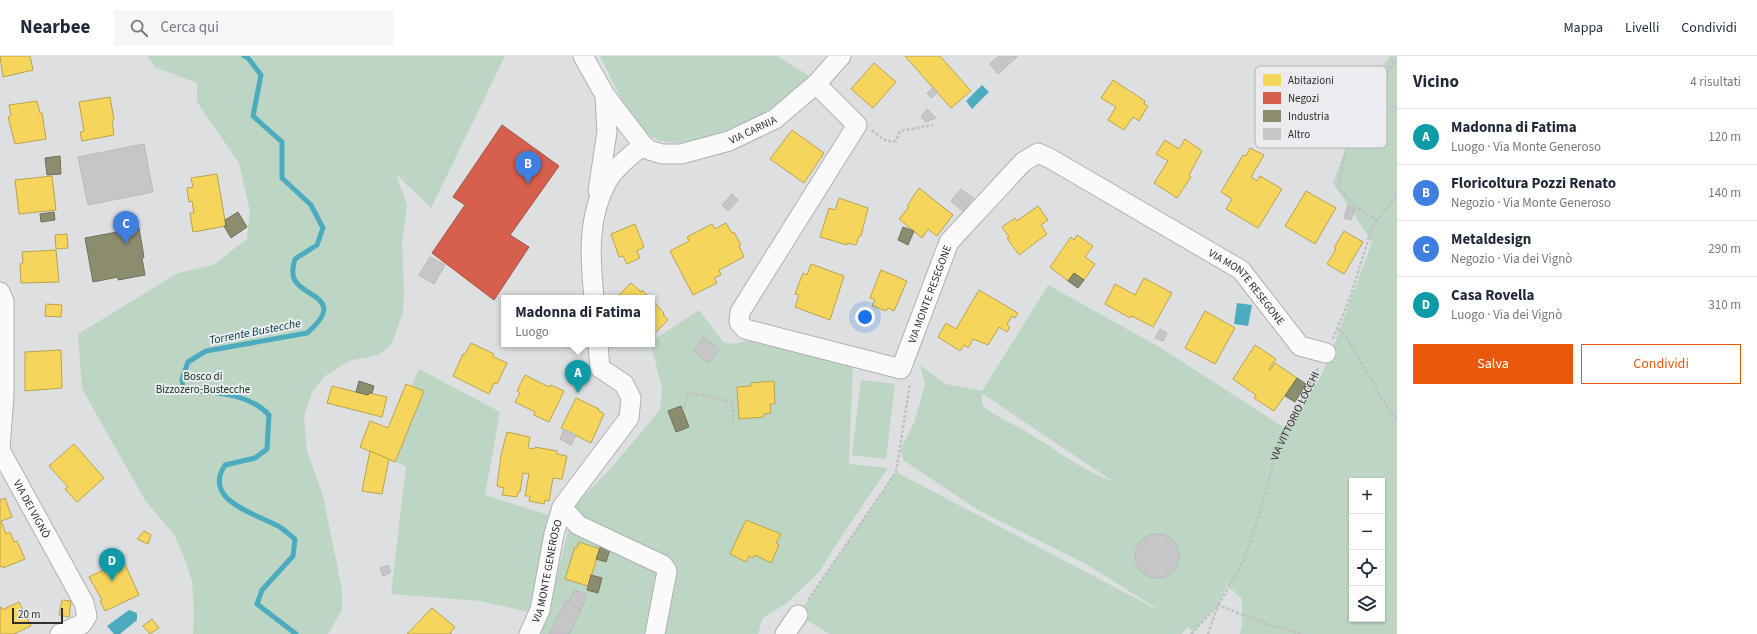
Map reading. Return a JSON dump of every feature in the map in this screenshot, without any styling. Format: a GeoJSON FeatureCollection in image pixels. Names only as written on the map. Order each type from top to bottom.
{"type":"FeatureCollection","features":[{"type":"Feature","properties":{"kind":"street"},"geometry":{"type":"LineString","coordinates":[[583,56],[605,95],[643,145],[621,164],[608,179],[596,207]]}},
{"type":"Feature","properties":{"kind":"street","name":"VIA CARNIA"},"geometry":{"type":"LineString","coordinates":[[643,145],[649,150],[662,154],[681,154],[729,141],[776,119],[816,84],[841,56]]}},
{"type":"Feature","properties":{"kind":"street"},"geometry":{"type":"LineString","coordinates":[[816,84],[857,125],[740,312],[738,322],[745,329],[901,369]]}},
{"type":"Feature","properties":{"kind":"street"},"geometry":{"type":"LineString","coordinates":[[594,295],[591,236],[607,132],[605,95]]}},
{"type":"Feature","properties":{"kind":"street","name":"VIA MONTE RESEGONE"},"geometry":{"type":"LineString","coordinates":[[901,369],[949,242],[1023,162],[1038,153],[1051,159],[1241,270],[1300,346],[1326,353]]}},
{"type":"Feature","properties":{"kind":"street","name":"VIA DEI VIGNÒ"},"geometry":{"type":"LineString","coordinates":[[0,292],[4,301],[4,394],[0,450],[84,604],[87,616],[82,624],[60,634]]}},
{"type":"Feature","properties":{"kind":"street","name":"VIA MONTE GENEROSO"},"geometry":{"type":"LineString","coordinates":[[529,634],[540,610],[554,534],[562,507],[629,418],[631,398],[624,384],[600,368],[598,347]]}},
{"type":"Feature","properties":{"kind":"street","name":"VIA MONTE GENEROSO"},"geometry":{"type":"LineString","coordinates":[[562,507],[578,525],[663,565],[667,571],[655,634]]}},
{"type":"Feature","properties":{"kind":"street"},"geometry":{"type":"LineString","coordinates":[[785,634],[798,615]]}},
{"type":"Feature","properties":{"kind":"path"},"geometry":{"type":"LineString","coordinates":[[1387,74],[1397,60]]}},
{"type":"Feature","properties":{"kind":"path"},"geometry":{"type":"LineString","coordinates":[[1387,107],[1397,106]]}},
{"type":"Feature","properties":{"kind":"path"},"geometry":{"type":"LineString","coordinates":[[857,125],[868,127],[886,141],[892,142],[896,141],[900,131],[933,125]]}},
{"type":"Feature","properties":{"kind":"path"},"geometry":{"type":"LineString","coordinates":[[1347,148],[1341,170],[1340,189],[1359,209],[1378,221]]}},
{"type":"Feature","properties":{"kind":"path","name":"VIA VITTORIO LOCCHI"},"geometry":{"type":"LineString","coordinates":[[1191,634],[1218,605],[1244,560],[1262,506],[1276,452],[1338,330],[1372,228],[1397,194]]}},
{"type":"Feature","properties":{"kind":"path"},"geometry":{"type":"LineString","coordinates":[[1338,330],[1344,333],[1390,412],[1397,418]]}},
{"type":"Feature","properties":{"kind":"path"},"geometry":{"type":"LineString","coordinates":[[798,615],[896,472],[910,380],[901,369]]}},
{"type":"Feature","properties":{"kind":"path"},"geometry":{"type":"LineString","coordinates":[[682,410],[688,394],[691,393],[733,402],[733,424]]}},
{"type":"Feature","properties":{"kind":"path"},"geometry":{"type":"LineString","coordinates":[[1208,634],[1218,605],[1267,624],[1301,634]]}},
{"type":"Feature","properties":{"kind":"green space","name":"Bosco di Bizzozero-Bustecche"},"geometry":{"type":"Polygon","coordinates":[[[148,56],[505,56],[431,208],[396,174],[407,205],[402,244],[404,292],[403,312],[391,345],[378,355],[349,361],[325,376],[312,392],[304,416],[307,451],[323,496],[342,589],[342,610],[328,634],[193,634],[194,614],[192,581],[175,536],[145,500],[82,389],[78,334],[178,273],[213,265],[247,239],[250,211],[239,163],[197,102],[197,83],[155,67],[148,56]]]}},
{"type":"Feature","properties":{"kind":"green space"},"geometry":{"type":"Polygon","coordinates":[[[600,56],[777,56],[808,75],[808,79],[776,105],[756,117],[710,136],[686,142],[672,143],[651,137],[638,125],[626,107],[600,56]]]}},
{"type":"Feature","properties":{"kind":"green space"},"geometry":{"type":"Polygon","coordinates":[[[1390,56],[1397,56],[1397,634],[1240,634],[1242,626],[1242,599],[1227,585],[1218,605],[1194,631],[1194,634],[1191,634],[1193,631],[1187,627],[1182,634],[830,634],[798,615],[896,472],[1164,613],[1086,564],[978,510],[903,460],[900,450],[914,423],[925,385],[920,365],[946,384],[982,391],[1048,285],[1161,348],[1288,430],[1321,376],[1333,348],[1372,242],[1333,183],[1346,148],[1387,148],[1387,66],[1383,66],[1390,56]],[[982,394],[982,405],[1002,419],[1024,430],[1078,465],[1114,482],[982,394]]]}},
{"type":"Feature","properties":{"kind":"green space"},"geometry":{"type":"Polygon","coordinates":[[[699,310],[723,342],[734,344],[752,339],[853,364],[849,464],[888,468],[841,537],[820,571],[787,603],[763,618],[758,634],[540,634],[545,624],[574,506],[610,469],[660,410],[662,389],[652,347],[655,347],[655,339],[699,310]]]}},
{"type":"Feature","properties":{"kind":"green space"},"geometry":{"type":"Polygon","coordinates":[[[419,369],[500,412],[485,495],[548,515],[533,613],[480,601],[391,594],[406,466],[395,462],[424,391],[412,386],[419,369]]]}},
{"type":"Feature","properties":{"kind":"green space"},"geometry":{"type":"Polygon","coordinates":[[[861,380],[895,384],[886,459],[852,455],[861,380]]]}},
{"type":"Feature","properties":{"kind":"water"},"geometry":{"type":"Polygon","coordinates":[[[982,85],[989,92],[972,109],[966,101],[982,85]]]}},
{"type":"Feature","properties":{"kind":"water"},"geometry":{"type":"Polygon","coordinates":[[[1237,303],[1252,305],[1248,326],[1234,324],[1237,303]]]}},
{"type":"Feature","properties":{"kind":"water"},"geometry":{"type":"Polygon","coordinates":[[[129,610],[137,613],[137,620],[120,634],[114,634],[107,626],[129,610]]]}},
{"type":"Feature","properties":{"kind":"building: Abitazioni"},"geometry":{"type":"Polygon","coordinates":[[[0,56],[30,56],[33,70],[3,77],[0,56]]]}},
{"type":"Feature","properties":{"kind":"building: Abitazioni"},"geometry":{"type":"Polygon","coordinates":[[[905,56],[940,56],[971,91],[951,108],[905,56]]]}},
{"type":"Feature","properties":{"kind":"building: Abitazioni"},"geometry":{"type":"Polygon","coordinates":[[[874,63],[896,82],[873,108],[851,89],[874,63]]]}},
{"type":"Feature","properties":{"kind":"building: Abitazioni"},"geometry":{"type":"Polygon","coordinates":[[[1113,80],[1145,101],[1144,104],[1148,106],[1139,121],[1133,117],[1124,130],[1108,120],[1116,107],[1101,98],[1113,80]]]}},
{"type":"Feature","properties":{"kind":"building: Abitazioni"},"geometry":{"type":"Polygon","coordinates":[[[110,97],[114,120],[112,121],[114,135],[82,141],[80,132],[84,131],[79,102],[110,97]]]}},
{"type":"Feature","properties":{"kind":"building: Abitazioni"},"geometry":{"type":"Polygon","coordinates":[[[37,101],[40,113],[42,113],[46,139],[15,144],[8,117],[11,116],[9,105],[37,101]]]}},
{"type":"Feature","properties":{"kind":"building: Abitazioni"},"geometry":{"type":"Polygon","coordinates":[[[792,130],[824,153],[804,183],[770,159],[792,130]]]}},
{"type":"Feature","properties":{"kind":"building: Abitazioni"},"geometry":{"type":"Polygon","coordinates":[[[1185,139],[1202,151],[1189,175],[1191,177],[1177,198],[1154,183],[1168,161],[1156,154],[1165,140],[1179,149],[1185,139]]]}},
{"type":"Feature","properties":{"kind":"building: Abitazioni"},"geometry":{"type":"Polygon","coordinates":[[[1250,148],[1264,155],[1251,177],[1257,181],[1260,176],[1282,189],[1258,228],[1226,209],[1232,199],[1221,192],[1243,155],[1246,156],[1250,148]]]}},
{"type":"Feature","properties":{"kind":"building: Abitazioni"},"geometry":{"type":"Polygon","coordinates":[[[217,174],[226,226],[193,232],[190,213],[194,213],[192,201],[189,202],[187,188],[193,187],[191,178],[217,174]]]}},
{"type":"Feature","properties":{"kind":"building: Abitazioni"},"geometry":{"type":"Polygon","coordinates":[[[52,176],[56,210],[19,214],[15,180],[52,176]]]}},
{"type":"Feature","properties":{"kind":"building: Abitazioni"},"geometry":{"type":"Polygon","coordinates":[[[919,188],[953,215],[937,236],[928,229],[922,238],[899,219],[909,207],[907,206],[919,188]]]}},
{"type":"Feature","properties":{"kind":"building: Abitazioni"},"geometry":{"type":"Polygon","coordinates":[[[1306,191],[1336,208],[1315,244],[1285,226],[1306,191]]]}},
{"type":"Feature","properties":{"kind":"building: Abitazioni"},"geometry":{"type":"Polygon","coordinates":[[[839,198],[868,208],[861,236],[859,236],[856,245],[847,243],[847,245],[820,237],[829,208],[835,210],[839,198]]]}},
{"type":"Feature","properties":{"kind":"building: Abitazioni"},"geometry":{"type":"Polygon","coordinates":[[[1038,206],[1048,220],[1041,225],[1047,234],[1019,255],[1007,238],[1009,237],[1002,227],[1015,218],[1017,221],[1038,206]]]}},
{"type":"Feature","properties":{"kind":"building: Abitazioni"},"geometry":{"type":"Polygon","coordinates":[[[726,223],[732,233],[734,232],[741,245],[739,246],[744,257],[719,270],[721,275],[714,278],[717,283],[693,295],[670,251],[689,241],[687,237],[712,224],[715,229],[726,223]]]}},
{"type":"Feature","properties":{"kind":"building: Abitazioni"},"geometry":{"type":"Polygon","coordinates":[[[635,224],[644,247],[637,251],[640,258],[627,264],[623,256],[619,257],[611,234],[635,224]]]}},
{"type":"Feature","properties":{"kind":"building: Abitazioni"},"geometry":{"type":"Polygon","coordinates":[[[1344,231],[1363,242],[1344,274],[1327,264],[1344,231]]]}},
{"type":"Feature","properties":{"kind":"building: Abitazioni"},"geometry":{"type":"Polygon","coordinates":[[[67,234],[68,248],[56,249],[55,235],[67,234]]]}},
{"type":"Feature","properties":{"kind":"building: Abitazioni"},"geometry":{"type":"Polygon","coordinates":[[[1077,235],[1093,246],[1085,257],[1095,264],[1084,280],[1074,273],[1068,281],[1050,267],[1071,237],[1074,240],[1077,235]]]}},
{"type":"Feature","properties":{"kind":"building: Abitazioni"},"geometry":{"type":"Polygon","coordinates":[[[56,250],[59,282],[21,283],[20,264],[23,263],[22,252],[56,250]]]}},
{"type":"Feature","properties":{"kind":"building: Abitazioni"},"geometry":{"type":"Polygon","coordinates":[[[811,264],[844,276],[830,320],[795,307],[799,295],[795,294],[803,273],[807,275],[811,264]]]}},
{"type":"Feature","properties":{"kind":"building: Abitazioni"},"geometry":{"type":"Polygon","coordinates":[[[881,270],[907,281],[894,311],[888,308],[886,311],[872,306],[875,300],[870,298],[881,270]]]}},
{"type":"Feature","properties":{"kind":"building: Abitazioni"},"geometry":{"type":"Polygon","coordinates":[[[1144,278],[1172,293],[1153,327],[1132,316],[1130,318],[1105,304],[1115,284],[1135,295],[1144,278]]]}},
{"type":"Feature","properties":{"kind":"building: Abitazioni"},"geometry":{"type":"Polygon","coordinates":[[[631,283],[647,295],[619,295],[631,283]]]}},
{"type":"Feature","properties":{"kind":"building: Abitazioni"},"geometry":{"type":"Polygon","coordinates":[[[979,290],[1018,313],[1015,318],[1012,316],[1007,324],[1010,327],[1007,332],[999,327],[988,345],[973,339],[968,348],[964,345],[960,351],[938,337],[946,323],[956,329],[979,290]]]}},
{"type":"Feature","properties":{"kind":"building: Abitazioni"},"geometry":{"type":"Polygon","coordinates":[[[655,303],[664,313],[663,314],[668,320],[655,333],[655,303]]]}},
{"type":"Feature","properties":{"kind":"building: Abitazioni"},"geometry":{"type":"Polygon","coordinates":[[[46,304],[62,305],[61,317],[45,316],[46,304]]]}},
{"type":"Feature","properties":{"kind":"building: Abitazioni"},"geometry":{"type":"Polygon","coordinates":[[[1205,311],[1235,328],[1215,364],[1185,348],[1205,311]]]}},
{"type":"Feature","properties":{"kind":"building: Abitazioni"},"geometry":{"type":"Polygon","coordinates":[[[471,343],[494,354],[492,356],[507,363],[497,384],[494,383],[489,394],[453,376],[463,354],[465,354],[471,343]]]}},
{"type":"Feature","properties":{"kind":"building: Abitazioni"},"geometry":{"type":"Polygon","coordinates":[[[1255,345],[1276,359],[1269,369],[1270,370],[1275,363],[1297,378],[1274,411],[1254,398],[1256,395],[1233,379],[1255,345]]]}},
{"type":"Feature","properties":{"kind":"building: Abitazioni"},"geometry":{"type":"Polygon","coordinates":[[[61,350],[62,388],[25,391],[25,352],[61,350]]]}},
{"type":"Feature","properties":{"kind":"building: Abitazioni"},"geometry":{"type":"Polygon","coordinates":[[[525,375],[549,387],[551,385],[564,391],[549,422],[534,415],[535,412],[515,402],[520,393],[517,391],[525,375]]]}},
{"type":"Feature","properties":{"kind":"building: Abitazioni"},"geometry":{"type":"Polygon","coordinates":[[[774,381],[775,404],[770,404],[771,413],[764,414],[764,417],[739,419],[737,387],[751,386],[751,383],[774,381]]]}},
{"type":"Feature","properties":{"kind":"building: Abitazioni"},"geometry":{"type":"Polygon","coordinates":[[[406,384],[424,391],[395,462],[360,447],[370,421],[388,428],[406,384]]]}},
{"type":"Feature","properties":{"kind":"building: Abitazioni"},"geometry":{"type":"Polygon","coordinates":[[[332,386],[368,395],[369,393],[387,397],[382,417],[327,403],[332,386]]]}},
{"type":"Feature","properties":{"kind":"building: Abitazioni"},"geometry":{"type":"Polygon","coordinates":[[[576,398],[599,409],[598,410],[604,414],[591,443],[561,428],[576,398]]]}},
{"type":"Feature","properties":{"kind":"building: Abitazioni"},"geometry":{"type":"Polygon","coordinates":[[[507,432],[530,437],[528,448],[534,449],[535,447],[557,451],[557,454],[567,456],[562,479],[553,478],[549,501],[545,500],[544,504],[529,501],[530,496],[525,496],[529,474],[523,473],[520,492],[518,492],[517,497],[502,495],[504,488],[497,486],[501,455],[507,432]]]}},
{"type":"Feature","properties":{"kind":"building: Abitazioni"},"geometry":{"type":"Polygon","coordinates":[[[74,444],[104,478],[77,502],[65,489],[68,487],[49,466],[74,444]]]}},
{"type":"Feature","properties":{"kind":"building: Abitazioni"},"geometry":{"type":"Polygon","coordinates":[[[370,451],[389,459],[382,494],[362,491],[370,451]]]}},
{"type":"Feature","properties":{"kind":"building: Abitazioni"},"geometry":{"type":"Polygon","coordinates":[[[5,498],[12,517],[1,521],[6,534],[10,532],[14,542],[17,541],[25,559],[3,568],[3,566],[0,567],[0,500],[5,498]]]}},
{"type":"Feature","properties":{"kind":"building: Abitazioni"},"geometry":{"type":"Polygon","coordinates":[[[746,520],[781,534],[776,543],[779,545],[771,563],[755,555],[753,558],[749,556],[746,562],[730,554],[746,520]]]}},
{"type":"Feature","properties":{"kind":"building: Abitazioni"},"geometry":{"type":"Polygon","coordinates":[[[144,531],[151,535],[148,544],[137,539],[144,531]]]}},
{"type":"Feature","properties":{"kind":"building: Abitazioni"},"geometry":{"type":"Polygon","coordinates":[[[579,542],[600,549],[588,586],[565,579],[575,547],[577,548],[579,542]]]}},
{"type":"Feature","properties":{"kind":"building: Abitazioni"},"geometry":{"type":"Polygon","coordinates":[[[123,560],[139,595],[105,611],[100,601],[102,600],[89,577],[123,560]]]}},
{"type":"Feature","properties":{"kind":"building: Abitazioni"},"geometry":{"type":"Polygon","coordinates":[[[62,600],[71,601],[69,617],[59,615],[62,600]]]}},
{"type":"Feature","properties":{"kind":"building: Abitazioni"},"geometry":{"type":"Polygon","coordinates":[[[19,602],[31,626],[14,634],[0,634],[0,606],[2,610],[19,602]]]}},
{"type":"Feature","properties":{"kind":"building: Abitazioni"},"geometry":{"type":"Polygon","coordinates":[[[432,608],[455,627],[450,633],[452,634],[407,634],[432,608]]]}},
{"type":"Feature","properties":{"kind":"building: Abitazioni"},"geometry":{"type":"Polygon","coordinates":[[[152,619],[159,628],[150,634],[143,626],[152,619]]]}},
{"type":"Feature","properties":{"kind":"building: Negozi"},"geometry":{"type":"Polygon","coordinates":[[[502,125],[559,166],[510,235],[529,247],[494,300],[432,253],[465,205],[453,197],[502,125]]]}},
{"type":"Feature","properties":{"kind":"building: Industria"},"geometry":{"type":"Polygon","coordinates":[[[60,156],[61,174],[47,175],[45,158],[60,156]]]}},
{"type":"Feature","properties":{"kind":"building: Industria"},"geometry":{"type":"Polygon","coordinates":[[[54,212],[55,220],[41,222],[40,214],[54,212]]]}},
{"type":"Feature","properties":{"kind":"building: Industria"},"geometry":{"type":"Polygon","coordinates":[[[238,212],[247,227],[231,238],[224,226],[226,226],[225,220],[238,212]]]}},
{"type":"Feature","properties":{"kind":"building: Industria"},"geometry":{"type":"Polygon","coordinates":[[[903,227],[914,231],[908,245],[898,240],[903,227]]]}},
{"type":"Feature","properties":{"kind":"building: Industria"},"geometry":{"type":"Polygon","coordinates":[[[139,228],[144,257],[142,258],[145,275],[118,280],[118,277],[93,282],[85,238],[139,228]]]}},
{"type":"Feature","properties":{"kind":"building: Industria"},"geometry":{"type":"Polygon","coordinates":[[[1074,273],[1084,280],[1078,288],[1068,281],[1074,273]]]}},
{"type":"Feature","properties":{"kind":"building: Industria"},"geometry":{"type":"Polygon","coordinates":[[[1297,378],[1306,384],[1295,402],[1285,396],[1297,378]]]}},
{"type":"Feature","properties":{"kind":"building: Industria"},"geometry":{"type":"Polygon","coordinates":[[[359,381],[374,386],[372,393],[369,393],[368,395],[356,392],[359,381]]]}},
{"type":"Feature","properties":{"kind":"building: Industria"},"geometry":{"type":"Polygon","coordinates":[[[681,406],[689,427],[676,432],[668,411],[681,406]]]}},
{"type":"Feature","properties":{"kind":"building: Industria"},"geometry":{"type":"Polygon","coordinates":[[[601,545],[610,549],[606,562],[596,559],[601,545]]]}},
{"type":"Feature","properties":{"kind":"building: Industria"},"geometry":{"type":"Polygon","coordinates":[[[591,575],[602,578],[598,593],[587,590],[591,575]]]}},
{"type":"Feature","properties":{"kind":"building: Altro"},"geometry":{"type":"Polygon","coordinates":[[[999,56],[1017,57],[998,74],[990,64],[999,56]]]}},
{"type":"Feature","properties":{"kind":"building: Altro"},"geometry":{"type":"Polygon","coordinates":[[[933,88],[938,92],[931,98],[927,93],[933,88]]]}},
{"type":"Feature","properties":{"kind":"building: Altro"},"geometry":{"type":"Polygon","coordinates":[[[927,109],[936,118],[926,122],[921,117],[927,109]]]}},
{"type":"Feature","properties":{"kind":"building: Altro"},"geometry":{"type":"Polygon","coordinates":[[[144,144],[153,192],[88,205],[78,157],[144,144]]]}},
{"type":"Feature","properties":{"kind":"building: Altro"},"geometry":{"type":"Polygon","coordinates":[[[961,189],[973,198],[963,211],[951,201],[961,189]]]}},
{"type":"Feature","properties":{"kind":"building: Altro"},"geometry":{"type":"Polygon","coordinates":[[[732,194],[738,200],[728,211],[722,205],[732,194]]]}},
{"type":"Feature","properties":{"kind":"building: Altro"},"geometry":{"type":"Polygon","coordinates":[[[1348,205],[1355,208],[1351,220],[1344,218],[1348,205]]]}},
{"type":"Feature","properties":{"kind":"building: Altro"},"geometry":{"type":"Polygon","coordinates":[[[430,257],[445,265],[434,284],[419,275],[430,257]]]}},
{"type":"Feature","properties":{"kind":"building: Altro"},"geometry":{"type":"Polygon","coordinates":[[[1160,329],[1167,333],[1163,341],[1155,338],[1160,329]]]}},
{"type":"Feature","properties":{"kind":"building: Altro"},"geometry":{"type":"Polygon","coordinates":[[[703,337],[719,349],[709,363],[693,351],[703,337]]]}},
{"type":"Feature","properties":{"kind":"building: Altro"},"geometry":{"type":"Polygon","coordinates":[[[564,429],[576,435],[571,445],[560,439],[564,429]]]}},
{"type":"Feature","properties":{"kind":"building: Altro"},"geometry":{"type":"Polygon","coordinates":[[[1157,534],[1169,538],[1175,544],[1179,556],[1175,568],[1169,574],[1157,578],[1145,574],[1139,568],[1135,556],[1139,544],[1145,538],[1157,534]]]}},
{"type":"Feature","properties":{"kind":"building: Altro"},"geometry":{"type":"Polygon","coordinates":[[[388,565],[391,572],[383,576],[380,568],[388,565]]]}},
{"type":"Feature","properties":{"kind":"building: Altro"},"geometry":{"type":"Polygon","coordinates":[[[575,590],[587,595],[581,610],[568,603],[575,590]]]}},
{"type":"Feature","properties":{"kind":"building: Altro"},"geometry":{"type":"Polygon","coordinates":[[[566,601],[581,610],[569,634],[549,634],[566,601]]]}},
{"type":"Feature","properties":{"kind":"waterway","name":"Torrente Bustecche"},"geometry":{"type":"LineString","coordinates":[[244,56],[248,58],[261,75],[253,116],[282,142],[282,178],[311,205],[323,228],[317,245],[295,259],[293,272],[296,282],[317,298],[322,304],[324,311],[319,321],[307,333],[206,351],[188,362],[182,379],[183,387],[242,398],[252,402],[269,415],[267,449],[255,458],[225,465],[220,477],[220,487],[225,496],[234,504],[280,527],[295,539],[293,556],[262,590],[257,604],[296,634]]}},
{"type":"Feature","properties":{"kind":"place","name":"Floricoltura Pozzi Renato"},"geometry":{"type":"Point","coordinates":[528,184]}},
{"type":"Feature","properties":{"kind":"place","name":"Metaldesign"},"geometry":{"type":"Point","coordinates":[126,244]}},
{"type":"Feature","properties":{"kind":"place","name":"Madonna di Fatima"},"geometry":{"type":"Point","coordinates":[578,393]}},
{"type":"Feature","properties":{"kind":"place","name":"Casa Rovella"},"geometry":{"type":"Point","coordinates":[112,581]}}]}
